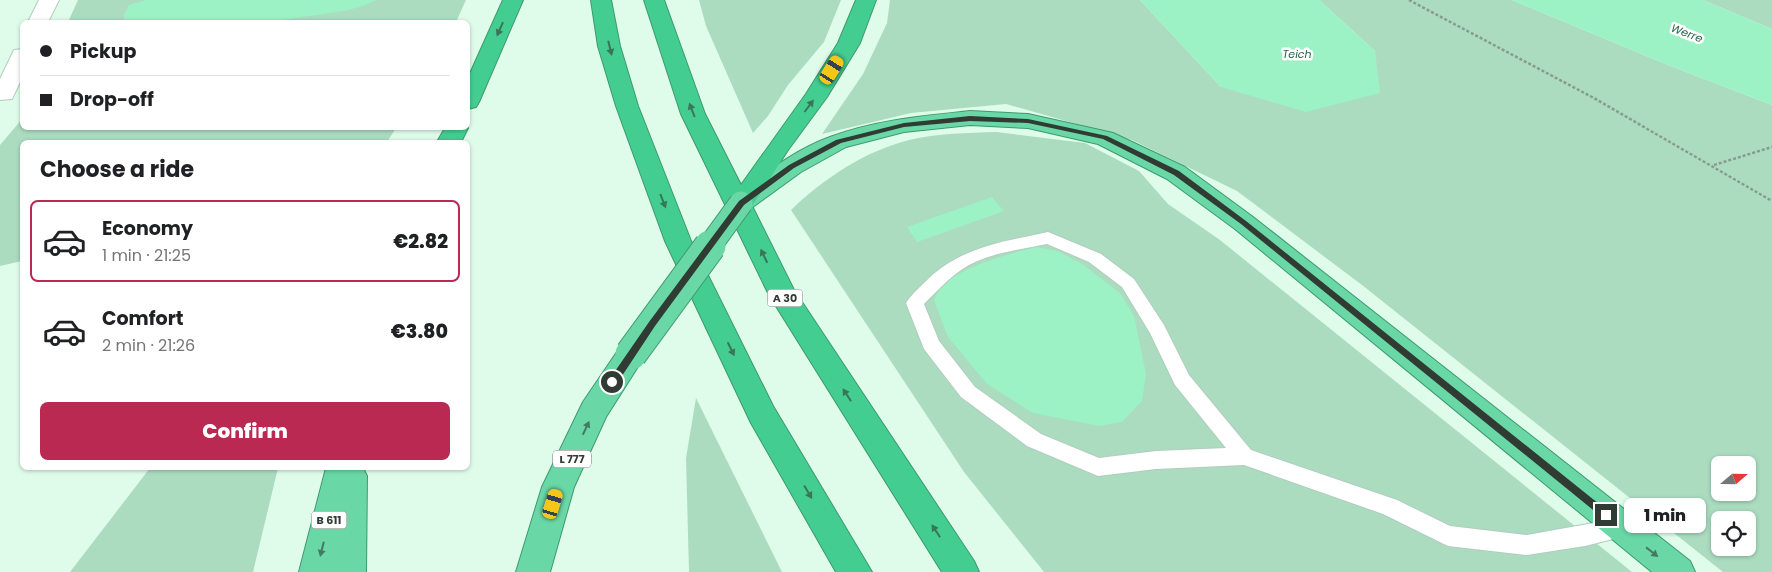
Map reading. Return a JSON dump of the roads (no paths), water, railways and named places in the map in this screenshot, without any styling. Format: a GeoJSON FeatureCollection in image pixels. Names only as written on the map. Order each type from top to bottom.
{"type":"FeatureCollection","features":[{"type":"Feature","properties":{"kind":"highway"},"geometry":{"type":"LineString","coordinates":[[470,97],[513,0]]}},
{"type":"Feature","properties":{"kind":"highway"},"geometry":{"type":"LineString","coordinates":[[601,0],[609,46],[627,106],[678,241],[762,414],[856,572]]}},
{"type":"Feature","properties":{"kind":"highway","name":"A 30"},"geometry":{"type":"LineString","coordinates":[[654,0],[693,114],[783,295],[962,572]]}},
{"type":"Feature","properties":{"kind":"highway"},"geometry":{"type":"LineString","coordinates":[[786,156],[816,97],[849,43],[866,0]]}},
{"type":"Feature","properties":{"kind":"highway"},"geometry":{"type":"LineString","coordinates":[[786,156],[904,125],[970,118],[1028,121],[1105,138],[1176,173],[1244,223],[1678,572]]}},
{"type":"Feature","properties":{"kind":"highway","name":"L 777"},"geometry":{"type":"LineString","coordinates":[[533,572],[558,487],[594,411],[631,354],[741,203],[786,156]]}},
{"type":"Feature","properties":{"kind":"highway","name":"B 611"},"geometry":{"type":"LineString","coordinates":[[316,572],[342,470]]}},
{"type":"Feature","properties":{"kind":"highway"},"geometry":{"type":"LineString","coordinates":[[349,572],[351,470]]}},
{"type":"Feature","properties":{"kind":"street"},"geometry":{"type":"LineString","coordinates":[[39,20],[49,0]]}},
{"type":"Feature","properties":{"kind":"street"},"geometry":{"type":"LineString","coordinates":[[1,96],[20,59]]}},
{"type":"Feature","properties":{"kind":"lane"},"geometry":{"type":"LineString","coordinates":[[1244,456],[1182,380],[1158,330],[1128,283],[1095,258],[1048,238],[994,249],[968,258],[951,269],[937,280],[915,303],[932,344],[968,392],[1034,440],[1098,467],[1156,460],[1244,456],[1390,508],[1448,536],[1527,545],[1621,528]]}},
{"type":"Feature","properties":{"kind":"water"},"geometry":{"type":"Polygon","coordinates":[[[146,0],[377,0],[343,11],[282,20],[125,20],[124,15],[129,5],[146,0]]]}},
{"type":"Feature","properties":{"kind":"water","name":"Teich"},"geometry":{"type":"Polygon","coordinates":[[[1140,0],[1319,0],[1375,51],[1380,93],[1306,112],[1221,87],[1140,0]]]}},
{"type":"Feature","properties":{"kind":"water","name":"Werre"},"geometry":{"type":"Polygon","coordinates":[[[1512,0],[1703,0],[1772,29],[1772,105],[1668,65],[1512,0]]]}},
{"type":"Feature","properties":{"kind":"water"},"geometry":{"type":"Polygon","coordinates":[[[992,197],[1004,211],[917,242],[907,227],[992,197]]]}},
{"type":"Feature","properties":{"kind":"water"},"geometry":{"type":"Polygon","coordinates":[[[1036,247],[1058,251],[1082,264],[1120,293],[1134,316],[1146,374],[1142,401],[1122,422],[1099,426],[1033,413],[987,384],[948,337],[934,300],[942,286],[962,272],[974,267],[1000,257],[1036,247]]]}}]}
